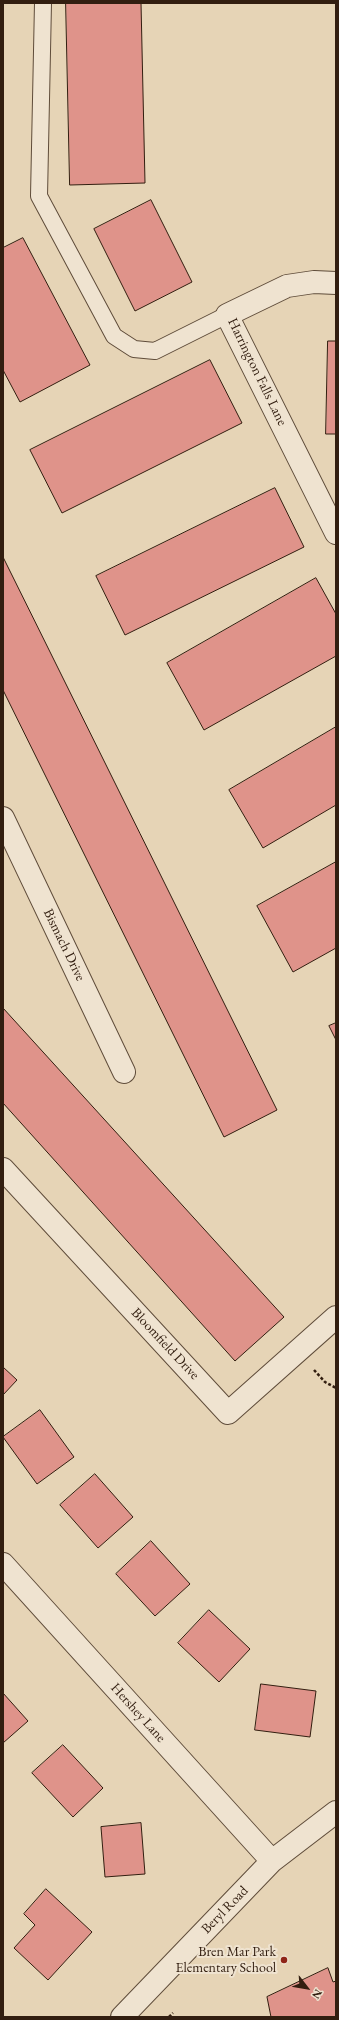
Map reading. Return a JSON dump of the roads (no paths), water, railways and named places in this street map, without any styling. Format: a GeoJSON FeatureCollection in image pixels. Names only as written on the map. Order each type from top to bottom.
{"type":"FeatureCollection","features":[{"type":"Feature","properties":{"kind":"street","name":"Harrington Falls Lane"},"geometry":{"type":"LineString","coordinates":[[336,283],[314,282],[287,286],[227,315],[336,533]]}},
{"type":"Feature","properties":{"kind":"street","name":"Bismach Drive"},"geometry":{"type":"LineString","coordinates":[[3,818],[124,1072]]}},
{"type":"Feature","properties":{"kind":"street","name":"Bloomfield Drive"},"geometry":{"type":"LineString","coordinates":[[3,1169],[228,1413],[336,1317]]}},
{"type":"Feature","properties":{"kind":"street","name":"Hershey Lane"},"geometry":{"type":"LineString","coordinates":[[3,1564],[272,1861]]}},
{"type":"Feature","properties":{"kind":"street","name":"Beryl Road"},"geometry":{"type":"LineString","coordinates":[[122,2017],[272,1861],[336,1812]]}},
{"type":"Feature","properties":{"kind":"lane"},"geometry":{"type":"LineString","coordinates":[[43,3],[39,196],[114,336],[134,349],[155,351],[227,315]]}},
{"type":"Feature","properties":{"kind":"place","name":"Bren Mar Park Elementary School"},"geometry":{"type":"Point","coordinates":[284,1960]}}]}
